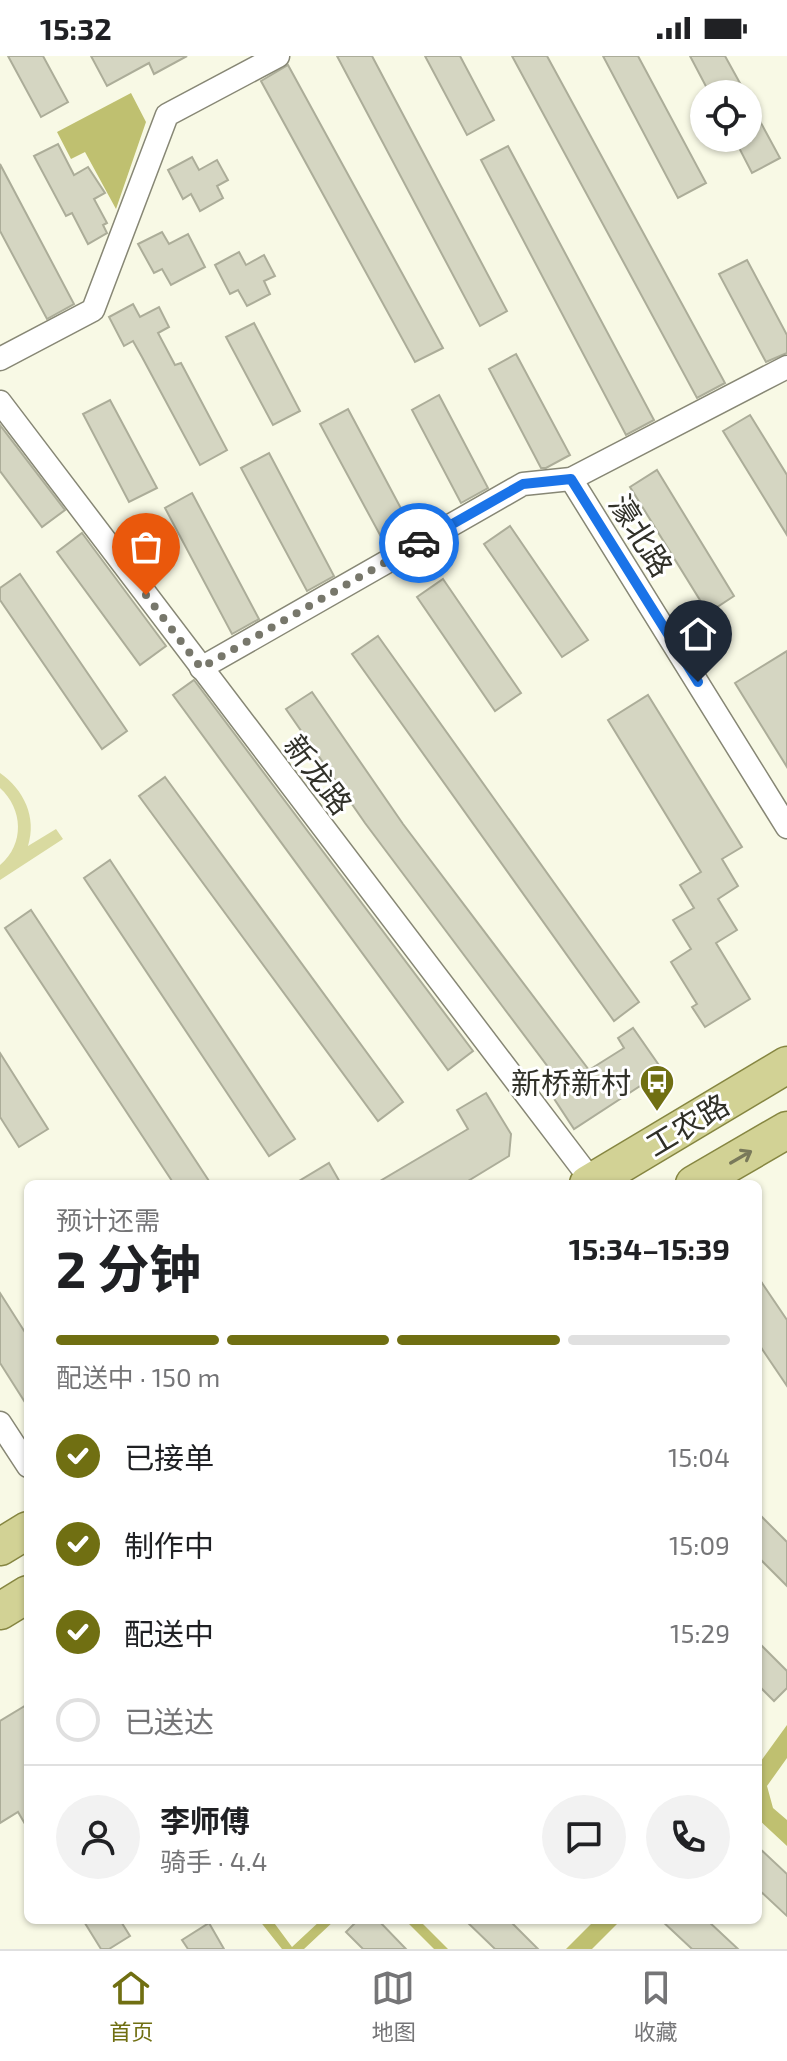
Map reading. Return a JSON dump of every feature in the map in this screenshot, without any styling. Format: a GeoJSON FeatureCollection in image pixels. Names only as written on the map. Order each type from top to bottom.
{"type":"FeatureCollection","features":[{"type":"Feature","properties":{"kind":"main road","name":"工农路"},"geometry":{"type":"LineString","coordinates":[[595,1180],[787,1065]]}},
{"type":"Feature","properties":{"kind":"main road","name":"工农路"},"geometry":{"type":"LineString","coordinates":[[701,1180],[787,1130]]}},
{"type":"Feature","properties":{"kind":"main road"},"geometry":{"type":"LineString","coordinates":[[0,1547],[24,1532]]}},
{"type":"Feature","properties":{"kind":"main road"},"geometry":{"type":"LineString","coordinates":[[0,1611],[24,1596]]}},
{"type":"Feature","properties":{"kind":"street"},"geometry":{"type":"LineString","coordinates":[[0,359],[93,310],[167,115],[278,56]]}},
{"type":"Feature","properties":{"kind":"street"},"geometry":{"type":"LineString","coordinates":[[201,668],[523,484],[571,479],[787,367]]}},
{"type":"Feature","properties":{"kind":"street","name":"新龙路"},"geometry":{"type":"LineString","coordinates":[[0,402],[588,1180]]}},
{"type":"Feature","properties":{"kind":"street","name":"濠北路"},"geometry":{"type":"LineString","coordinates":[[571,479],[787,827]]}},
{"type":"Feature","properties":{"kind":"street"},"geometry":{"type":"LineString","coordinates":[[0,1423],[24,1460]]}},
{"type":"Feature","properties":{"kind":"green space"},"geometry":{"type":"Polygon","coordinates":[[[0,773],[16,788],[26,805],[31,825],[28,846],[56,829],[63,839],[0,880],[0,865],[14,847],[18,826],[13,806],[0,788],[0,773]]]}},
{"type":"Feature","properties":{"kind":"shaded area"},"geometry":{"type":"Polygon","coordinates":[[[131,93],[146,122],[116,209],[85,152],[71,159],[57,132],[131,93]]]}},
{"type":"Feature","properties":{"kind":"shaded area"},"geometry":{"type":"Polygon","coordinates":[[[787,1725],[787,1758],[767,1786],[773,1808],[787,1820],[787,1846],[762,1823],[762,1759],[787,1725]]]}},
{"type":"Feature","properties":{"kind":"shaded area"},"geometry":{"type":"Polygon","coordinates":[[[262,1924],[275,1924],[292,1947],[317,1924],[331,1924],[304,1949],[282,1949],[262,1924]]]}},
{"type":"Feature","properties":{"kind":"shaded area"},"geometry":{"type":"Polygon","coordinates":[[[409,1924],[423,1924],[448,1949],[434,1949],[409,1924]]]}},
{"type":"Feature","properties":{"kind":"shaded area"},"geometry":{"type":"Polygon","coordinates":[[[591,1924],[617,1924],[592,1949],[566,1949],[591,1924]]]}},
{"type":"Feature","properties":{"kind":"building"},"geometry":{"type":"Polygon","coordinates":[[[8,56],[43,56],[68,102],[41,117],[8,56]]]}},
{"type":"Feature","properties":{"kind":"building"},"geometry":{"type":"Polygon","coordinates":[[[91,56],[187,56],[154,74],[149,63],[107,86],[91,56]]]}},
{"type":"Feature","properties":{"kind":"building"},"geometry":{"type":"Polygon","coordinates":[[[337,56],[372,56],[507,311],[480,326],[337,56]]]}},
{"type":"Feature","properties":{"kind":"building"},"geometry":{"type":"Polygon","coordinates":[[[425,56],[460,56],[494,120],[467,135],[425,56]]]}},
{"type":"Feature","properties":{"kind":"building"},"geometry":{"type":"Polygon","coordinates":[[[512,56],[547,56],[725,383],[697,398],[512,56]]]}},
{"type":"Feature","properties":{"kind":"building"},"geometry":{"type":"Polygon","coordinates":[[[603,56],[638,56],[706,183],[678,198],[603,56]]]}},
{"type":"Feature","properties":{"kind":"building"},"geometry":{"type":"Polygon","coordinates":[[[690,56],[725,56],[738,80],[703,80],[690,56]]]}},
{"type":"Feature","properties":{"kind":"building"},"geometry":{"type":"Polygon","coordinates":[[[288,65],[443,348],[415,362],[261,81],[288,65]]]}},
{"type":"Feature","properties":{"kind":"building"},"geometry":{"type":"Polygon","coordinates":[[[762,125],[780,158],[752,173],[741,152],[762,152],[762,125]]]}},
{"type":"Feature","properties":{"kind":"building"},"geometry":{"type":"Polygon","coordinates":[[[58,144],[74,175],[88,167],[105,193],[94,199],[107,223],[103,225],[107,233],[88,244],[72,213],[66,216],[34,156],[58,144]]]}},
{"type":"Feature","properties":{"kind":"building"},"geometry":{"type":"Polygon","coordinates":[[[508,146],[654,420],[626,435],[481,160],[508,146]]]}},
{"type":"Feature","properties":{"kind":"building"},"geometry":{"type":"Polygon","coordinates":[[[192,157],[199,170],[217,160],[228,180],[217,186],[223,198],[200,211],[191,194],[183,199],[168,170],[192,157]]]}},
{"type":"Feature","properties":{"kind":"building"},"geometry":{"type":"Polygon","coordinates":[[[0,164],[74,304],[47,319],[0,231],[0,164]]]}},
{"type":"Feature","properties":{"kind":"building"},"geometry":{"type":"Polygon","coordinates":[[[162,232],[169,244],[188,234],[205,267],[171,285],[162,269],[154,273],[138,244],[162,232]]]}},
{"type":"Feature","properties":{"kind":"building"},"geometry":{"type":"Polygon","coordinates":[[[239,252],[246,265],[264,255],[275,276],[264,281],[270,294],[247,306],[238,290],[230,294],[215,265],[239,252]]]}},
{"type":"Feature","properties":{"kind":"building"},"geometry":{"type":"Polygon","coordinates":[[[747,260],[787,335],[787,353],[766,362],[719,274],[747,260]]]}},
{"type":"Feature","properties":{"kind":"building"},"geometry":{"type":"Polygon","coordinates":[[[133,304],[140,317],[159,307],[169,327],[158,333],[175,365],[181,363],[227,450],[200,465],[133,341],[124,346],[109,317],[133,304]]]}},
{"type":"Feature","properties":{"kind":"building"},"geometry":{"type":"Polygon","coordinates":[[[254,323],[300,411],[273,425],[226,337],[254,323]]]}},
{"type":"Feature","properties":{"kind":"building"},"geometry":{"type":"Polygon","coordinates":[[[516,354],[570,455],[546,468],[541,468],[489,369],[516,354]]]}},
{"type":"Feature","properties":{"kind":"building"},"geometry":{"type":"Polygon","coordinates":[[[439,395],[488,488],[461,503],[412,410],[439,395]]]}},
{"type":"Feature","properties":{"kind":"building"},"geometry":{"type":"Polygon","coordinates":[[[110,400],[157,488],[129,502],[83,414],[110,400]]]}},
{"type":"Feature","properties":{"kind":"building"},"geometry":{"type":"Polygon","coordinates":[[[348,409],[413,531],[386,546],[320,424],[348,409]]]}},
{"type":"Feature","properties":{"kind":"building"},"geometry":{"type":"Polygon","coordinates":[[[750,415],[787,475],[787,535],[723,431],[750,415]]]}},
{"type":"Feature","properties":{"kind":"building"},"geometry":{"type":"Polygon","coordinates":[[[0,425],[65,510],[42,527],[0,471],[0,425]]]}},
{"type":"Feature","properties":{"kind":"building"},"geometry":{"type":"Polygon","coordinates":[[[269,453],[334,576],[307,591],[241,468],[269,453]]]}},
{"type":"Feature","properties":{"kind":"building"},"geometry":{"type":"Polygon","coordinates":[[[657,470],[734,596],[708,613],[630,487],[657,470]]]}},
{"type":"Feature","properties":{"kind":"building"},"geometry":{"type":"Polygon","coordinates":[[[192,493],[259,619],[232,634],[165,508],[192,493]]]}},
{"type":"Feature","properties":{"kind":"building"},"geometry":{"type":"Polygon","coordinates":[[[510,526],[588,640],[562,657],[484,544],[510,526]]]}},
{"type":"Feature","properties":{"kind":"building"},"geometry":{"type":"Polygon","coordinates":[[[82,533],[166,646],[140,665],[57,552],[82,533]]]}},
{"type":"Feature","properties":{"kind":"building"},"geometry":{"type":"Polygon","coordinates":[[[20,574],[127,731],[102,749],[0,600],[0,588],[20,574]]]}},
{"type":"Feature","properties":{"kind":"building"},"geometry":{"type":"Polygon","coordinates":[[[443,579],[521,693],[495,711],[417,597],[443,579]]]}},
{"type":"Feature","properties":{"kind":"building"},"geometry":{"type":"Polygon","coordinates":[[[378,636],[639,1002],[614,1021],[352,654],[378,636]]]}},
{"type":"Feature","properties":{"kind":"building"},"geometry":{"type":"Polygon","coordinates":[[[787,651],[787,767],[735,683],[787,651]]]}},
{"type":"Feature","properties":{"kind":"building"},"geometry":{"type":"Polygon","coordinates":[[[194,680],[473,1051],[448,1070],[173,695],[194,680]]]}},
{"type":"Feature","properties":{"kind":"building"},"geometry":{"type":"Polygon","coordinates":[[[312,692],[403,824],[589,1070],[624,1048],[618,1038],[633,1028],[663,1071],[574,1129],[551,1094],[563,1087],[365,823],[286,709],[312,692]]]}},
{"type":"Feature","properties":{"kind":"building"},"geometry":{"type":"Polygon","coordinates":[[[648,695],[742,847],[722,859],[738,886],[718,899],[737,930],[716,943],[750,999],[705,1027],[692,1007],[697,1004],[671,962],[691,949],[673,920],[694,908],[680,885],[701,872],[608,720],[648,695]]]}},
{"type":"Feature","properties":{"kind":"building"},"geometry":{"type":"Polygon","coordinates":[[[165,777],[403,1102],[378,1121],[139,796],[165,777]]]}},
{"type":"Feature","properties":{"kind":"building"},"geometry":{"type":"Polygon","coordinates":[[[110,860],[295,1139],[269,1156],[84,878],[110,860]]]}},
{"type":"Feature","properties":{"kind":"building"},"geometry":{"type":"Polygon","coordinates":[[[31,910],[208,1180],[171,1180],[5,928],[31,910]]]}},
{"type":"Feature","properties":{"kind":"building"},"geometry":{"type":"Polygon","coordinates":[[[0,1053],[48,1129],[19,1147],[0,1117],[0,1053]]]}},
{"type":"Feature","properties":{"kind":"building"},"geometry":{"type":"Polygon","coordinates":[[[486,1093],[511,1134],[509,1156],[470,1180],[382,1180],[468,1129],[457,1110],[486,1093]]]}},
{"type":"Feature","properties":{"kind":"building"},"geometry":{"type":"Polygon","coordinates":[[[329,1163],[339,1180],[301,1180],[329,1163]]]}},
{"type":"Feature","properties":{"kind":"building"},"geometry":{"type":"Polygon","coordinates":[[[762,1283],[787,1320],[787,1386],[762,1349],[762,1283]]]}},
{"type":"Feature","properties":{"kind":"building"},"geometry":{"type":"Polygon","coordinates":[[[0,1293],[24,1331],[24,1401],[0,1363],[0,1293]]]}},
{"type":"Feature","properties":{"kind":"building"},"geometry":{"type":"Polygon","coordinates":[[[762,1517],[787,1542],[787,1586],[762,1561],[762,1517]]]}},
{"type":"Feature","properties":{"kind":"building"},"geometry":{"type":"Polygon","coordinates":[[[762,1646],[787,1671],[787,1688],[774,1701],[762,1689],[762,1646]]]}},
{"type":"Feature","properties":{"kind":"building"},"geometry":{"type":"Polygon","coordinates":[[[24,1706],[24,1822],[18,1812],[0,1823],[0,1721],[24,1706]]]}},
{"type":"Feature","properties":{"kind":"building"},"geometry":{"type":"Polygon","coordinates":[[[762,1851],[787,1874],[787,1916],[762,1893],[762,1851]]]}},
{"type":"Feature","properties":{"kind":"building"},"geometry":{"type":"Polygon","coordinates":[[[85,1924],[122,1924],[130,1936],[109,1949],[101,1949],[85,1924]]]}},
{"type":"Feature","properties":{"kind":"building"},"geometry":{"type":"Polygon","coordinates":[[[210,1924],[224,1949],[188,1949],[182,1940],[210,1924]]]}},
{"type":"Feature","properties":{"kind":"building"},"geometry":{"type":"Polygon","coordinates":[[[354,1924],[382,1924],[406,1949],[363,1949],[346,1932],[354,1924]]]}},
{"type":"Feature","properties":{"kind":"building"},"geometry":{"type":"Polygon","coordinates":[[[469,1924],[513,1924],[538,1949],[495,1949],[469,1924]]]}},
{"type":"Feature","properties":{"kind":"building"},"geometry":{"type":"Polygon","coordinates":[[[665,1924],[711,1924],[738,1949],[692,1949],[665,1924]]]}},
{"type":"Feature","properties":{"kind":"way so far"},"geometry":{"type":"LineString","coordinates":[[146,595],[201,668],[419,543]]}},
{"type":"Feature","properties":{"kind":"place","name":"新桥新村"},"geometry":{"type":"Point","coordinates":[657,1113]}},
{"type":"Feature","properties":{"kind":"route"},"geometry":{"type":"LineString","coordinates":[[419,543],[523,484],[571,479],[698,682]]}}]}
